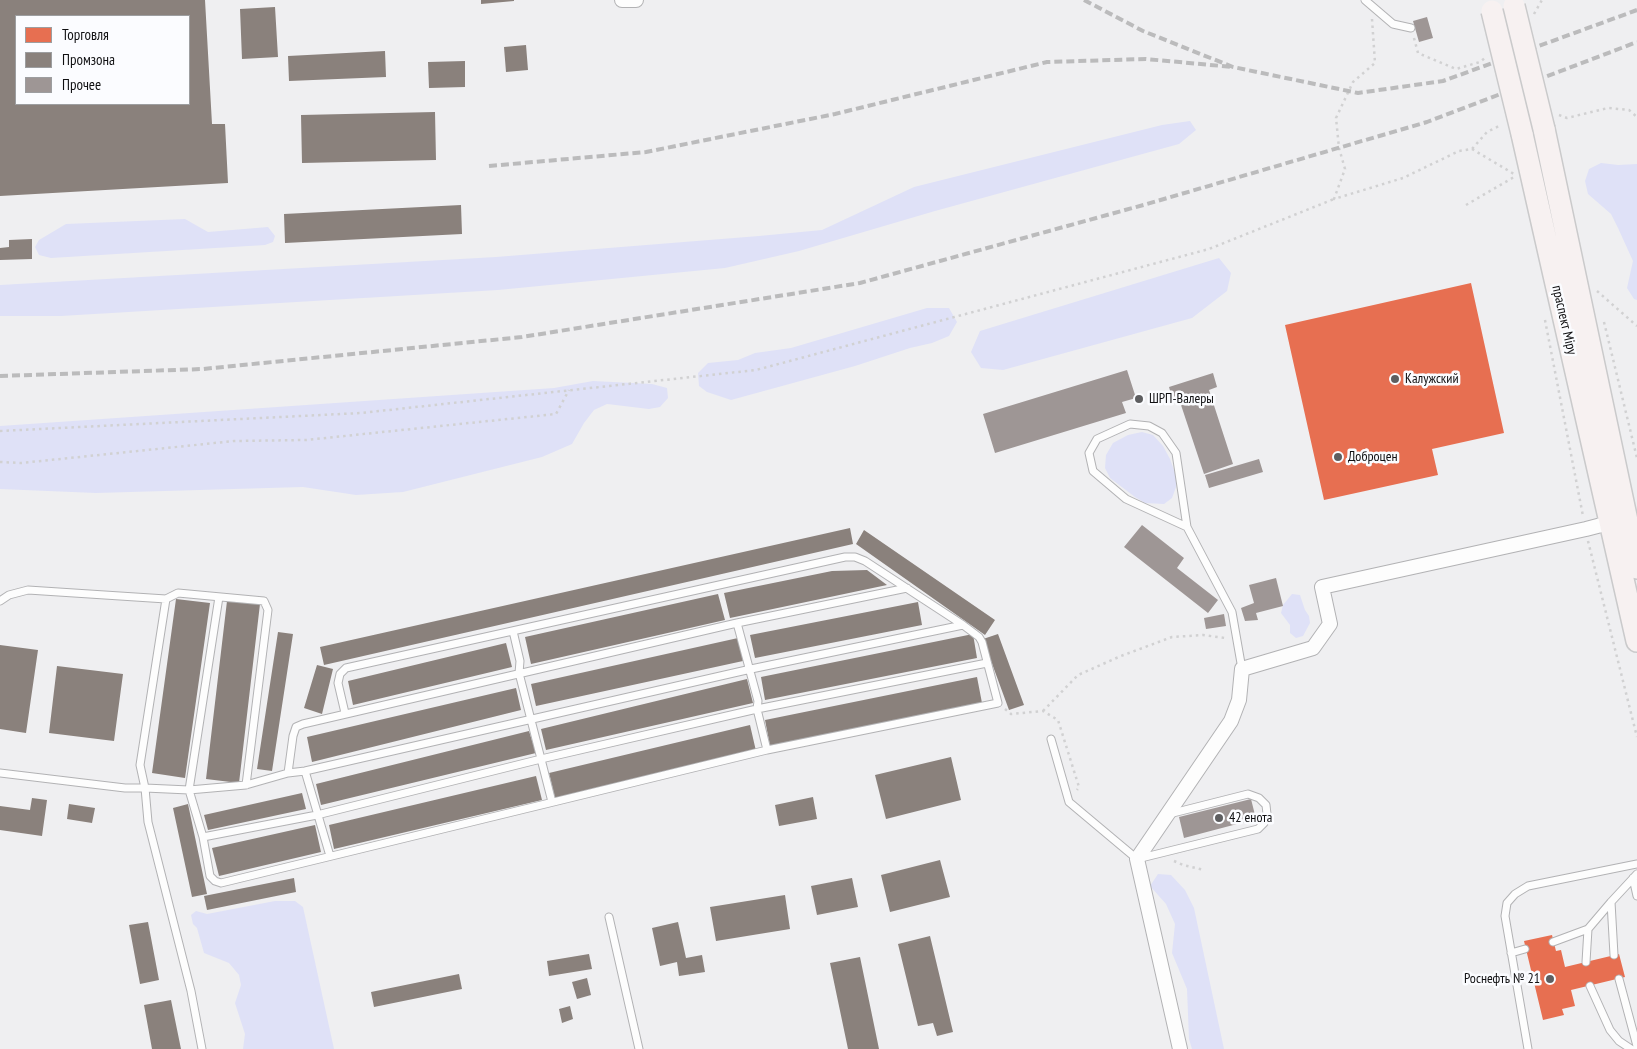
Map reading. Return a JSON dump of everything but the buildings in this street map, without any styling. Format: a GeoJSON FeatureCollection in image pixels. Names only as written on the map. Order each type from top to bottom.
{"type":"FeatureCollection","features":[{"type":"Feature","properties":{"kind":"main road","name":"праспект Міру"},"geometry":{"type":"LineString","coordinates":[[1491,6],[1522,134],[1637,641]]}},
{"type":"Feature","properties":{"kind":"main road","name":"праспект Міру"},"geometry":{"type":"LineString","coordinates":[[1520,8],[1549,121],[1637,568]]}},
{"type":"Feature","properties":{"kind":"street"},"geometry":{"type":"LineString","coordinates":[[622,0],[636,0]]}},
{"type":"Feature","properties":{"kind":"street"},"geometry":{"type":"LineString","coordinates":[[1180,1049],[1137,859],[1231,721],[1239,700],[1242,669],[1313,648],[1330,624],[1322,587],[1609,523]]}},
{"type":"Feature","properties":{"kind":"lane"},"geometry":{"type":"LineString","coordinates":[[1368,2],[1393,24],[1411,28]]}},
{"type":"Feature","properties":{"kind":"lane"},"geometry":{"type":"LineString","coordinates":[[1188,527],[1126,499],[1093,471],[1090,453],[1097,439],[1130,424],[1149,426],[1162,433],[1176,453],[1188,527],[1232,612],[1242,669]]}},
{"type":"Feature","properties":{"kind":"lane"},"geometry":{"type":"LineString","coordinates":[[219,597],[190,790],[203,837],[210,876],[215,881],[221,883],[767,750],[998,703],[979,637],[865,561],[855,557],[845,557],[346,668],[340,674],[338,683],[345,713]]}},
{"type":"Feature","properties":{"kind":"lane"},"geometry":{"type":"LineString","coordinates":[[288,773],[293,736],[296,728],[303,724],[737,623],[907,588]]}},
{"type":"Feature","properties":{"kind":"lane"},"geometry":{"type":"LineString","coordinates":[[0,601],[9,595],[28,590],[166,599],[178,593],[264,601],[268,610],[246,785]]}},
{"type":"Feature","properties":{"kind":"lane"},"geometry":{"type":"LineString","coordinates":[[166,599],[140,764],[148,822],[191,991],[202,1049]]}},
{"type":"Feature","properties":{"kind":"lane"},"geometry":{"type":"LineString","coordinates":[[737,623],[758,700],[757,709],[767,750]]}},
{"type":"Feature","properties":{"kind":"lane"},"geometry":{"type":"LineString","coordinates":[[0,773],[125,788],[190,790],[246,785],[288,773],[305,771],[750,669],[963,625]]}},
{"type":"Feature","properties":{"kind":"lane"},"geometry":{"type":"LineString","coordinates":[[513,630],[520,661],[519,673],[552,802]]}},
{"type":"Feature","properties":{"kind":"lane"},"geometry":{"type":"LineString","coordinates":[[203,837],[317,815],[757,709],[987,663]]}},
{"type":"Feature","properties":{"kind":"lane"},"geometry":{"type":"LineString","coordinates":[[1051,739],[1069,802],[1137,859],[1258,829],[1264,823],[1267,814],[1266,805],[1259,798],[1248,794],[1166,815]]}},
{"type":"Feature","properties":{"kind":"lane"},"geometry":{"type":"LineString","coordinates":[[305,771],[330,856]]}},
{"type":"Feature","properties":{"kind":"lane"},"geometry":{"type":"LineString","coordinates":[[1528,1049],[1505,916],[1507,903],[1515,894],[1528,886],[1637,864]]}},
{"type":"Feature","properties":{"kind":"lane"},"geometry":{"type":"LineString","coordinates":[[1635,876],[1637,896]]}},
{"type":"Feature","properties":{"kind":"lane"},"geometry":{"type":"LineString","coordinates":[[1553,942],[1588,929],[1635,876]]}},
{"type":"Feature","properties":{"kind":"lane"},"geometry":{"type":"LineString","coordinates":[[1610,902],[1614,955]]}},
{"type":"Feature","properties":{"kind":"lane"},"geometry":{"type":"LineString","coordinates":[[609,917],[639,1049]]}},
{"type":"Feature","properties":{"kind":"lane"},"geometry":{"type":"LineString","coordinates":[[1586,962],[1588,929]]}},
{"type":"Feature","properties":{"kind":"lane"},"geometry":{"type":"LineString","coordinates":[[1511,953],[1526,949]]}},
{"type":"Feature","properties":{"kind":"lane"},"geometry":{"type":"LineString","coordinates":[[1619,979],[1637,1046]]}},
{"type":"Feature","properties":{"kind":"lane"},"geometry":{"type":"LineString","coordinates":[[1590,986],[1610,1030],[1619,1041],[1631,1049]]}},
{"type":"Feature","properties":{"kind":"path"},"geometry":{"type":"LineString","coordinates":[[1520,8],[1542,0]]}},
{"type":"Feature","properties":{"kind":"path"},"geometry":{"type":"LineString","coordinates":[[1334,199],[1345,169],[1339,148],[1336,118],[1353,82],[1375,63],[1368,2]]}},
{"type":"Feature","properties":{"kind":"path"},"geometry":{"type":"LineString","coordinates":[[1411,28],[1418,53],[1456,69],[1480,62],[1487,57]]}},
{"type":"Feature","properties":{"kind":"path"},"geometry":{"type":"LineString","coordinates":[[1549,121],[1608,108],[1629,110],[1637,117]]}},
{"type":"Feature","properties":{"kind":"path"},"geometry":{"type":"LineString","coordinates":[[0,431],[361,413],[756,370],[1209,248],[1334,199],[1403,178],[1459,151],[1472,149],[1488,132],[1504,123]]}},
{"type":"Feature","properties":{"kind":"path"},"geometry":{"type":"LineString","coordinates":[[1472,149],[1516,176]]}},
{"type":"Feature","properties":{"kind":"path"},"geometry":{"type":"LineString","coordinates":[[1515,166],[1516,176]]}},
{"type":"Feature","properties":{"kind":"path"},"geometry":{"type":"LineString","coordinates":[[1466,205],[1516,176]]}},
{"type":"Feature","properties":{"kind":"path"},"geometry":{"type":"LineString","coordinates":[[1597,291],[1637,326]]}},
{"type":"Feature","properties":{"kind":"path"},"geometry":{"type":"LineString","coordinates":[[1543,312],[1586,529],[1637,737]]}},
{"type":"Feature","properties":{"kind":"path"},"geometry":{"type":"LineString","coordinates":[[0,462],[21,463],[234,441],[306,440],[556,414],[569,390]]}},
{"type":"Feature","properties":{"kind":"path"},"geometry":{"type":"LineString","coordinates":[[1044,711],[1078,675],[1172,637],[1204,635],[1237,640]]}},
{"type":"Feature","properties":{"kind":"path"},"geometry":{"type":"LineString","coordinates":[[1160,853],[1183,865],[1204,870]]}},
{"type":"Feature","properties":{"kind":"shaded area"},"geometry":{"type":"Polygon","coordinates":[[[1190,121],[1196,130],[1179,144],[935,211],[799,251],[725,268],[498,290],[61,316],[0,316],[0,285],[496,257],[822,230],[914,187],[1162,125],[1190,121]]]}},
{"type":"Feature","properties":{"kind":"shaded area"},"geometry":{"type":"Polygon","coordinates":[[[1601,163],[1618,165],[1637,164],[1637,300],[1634,299],[1627,288],[1633,261],[1618,228],[1611,214],[1588,194],[1585,181],[1589,169],[1601,163]]]}},
{"type":"Feature","properties":{"kind":"shaded area"},"geometry":{"type":"Polygon","coordinates":[[[185,219],[208,232],[268,227],[275,236],[273,242],[265,245],[51,258],[39,255],[35,247],[39,240],[66,224],[185,219]]]}},
{"type":"Feature","properties":{"kind":"shaded area"},"geometry":{"type":"Polygon","coordinates":[[[1219,258],[1231,273],[1227,291],[1192,318],[1003,370],[981,368],[971,352],[980,331],[1219,258]]]}},
{"type":"Feature","properties":{"kind":"shaded area"},"geometry":{"type":"Polygon","coordinates":[[[927,308],[949,308],[957,322],[949,336],[855,366],[731,400],[707,392],[699,386],[698,373],[708,363],[738,360],[755,353],[791,348],[927,308]]]}},
{"type":"Feature","properties":{"kind":"shaded area"},"geometry":{"type":"Polygon","coordinates":[[[593,381],[652,384],[667,388],[668,398],[660,407],[649,409],[607,404],[594,410],[572,444],[542,457],[403,492],[356,495],[303,487],[96,493],[0,489],[0,426],[554,388],[593,381]]]}},
{"type":"Feature","properties":{"kind":"shaded area"},"geometry":{"type":"Polygon","coordinates":[[[1142,432],[1153,435],[1163,446],[1176,476],[1176,487],[1172,498],[1164,504],[1145,503],[1135,497],[1110,478],[1105,468],[1106,455],[1113,443],[1128,435],[1142,432]]]}},
{"type":"Feature","properties":{"kind":"shaded area"},"geometry":{"type":"Polygon","coordinates":[[[1292,594],[1300,595],[1310,623],[1303,636],[1296,638],[1290,633],[1290,625],[1281,613],[1283,605],[1292,594]]]}},
{"type":"Feature","properties":{"kind":"shaded area"},"geometry":{"type":"Polygon","coordinates":[[[1158,874],[1171,875],[1185,890],[1194,908],[1224,1049],[1192,1049],[1189,1039],[1187,989],[1172,953],[1175,924],[1166,904],[1150,886],[1158,874]]]}},
{"type":"Feature","properties":{"kind":"shaded area"},"geometry":{"type":"Polygon","coordinates":[[[275,901],[295,901],[303,907],[334,1049],[243,1049],[245,1034],[235,1003],[241,985],[239,975],[229,963],[204,953],[191,915],[196,911],[207,914],[275,901]]]}},
{"type":"Feature","properties":{"kind":"railway"},"geometry":{"type":"LineString","coordinates":[[1084,0],[1143,31],[1233,67],[1358,93],[1443,81],[1637,10]]}},
{"type":"Feature","properties":{"kind":"railway"},"geometry":{"type":"LineString","coordinates":[[0,376],[203,369],[522,337],[860,283],[1147,204],[1427,122],[1637,42]]}},
{"type":"Feature","properties":{"kind":"railway"},"geometry":{"type":"LineString","coordinates":[[489,166],[646,152],[835,114],[1047,62],[1146,59],[1233,67]]}},
{"type":"Feature","properties":{"kind":"place","name":"Калужский"},"geometry":{"type":"Point","coordinates":[1395,379]}},
{"type":"Feature","properties":{"kind":"place","name":"ШРП-Валеры"},"geometry":{"type":"Point","coordinates":[1139,399]}},
{"type":"Feature","properties":{"kind":"place","name":"Доброцен"},"geometry":{"type":"Point","coordinates":[1338,457]}},
{"type":"Feature","properties":{"kind":"place","name":"42 енота"},"geometry":{"type":"Point","coordinates":[1219,818]}},
{"type":"Feature","properties":{"kind":"place","name":"Роснефть № 21"},"geometry":{"type":"Point","coordinates":[1550,979]}}]}
